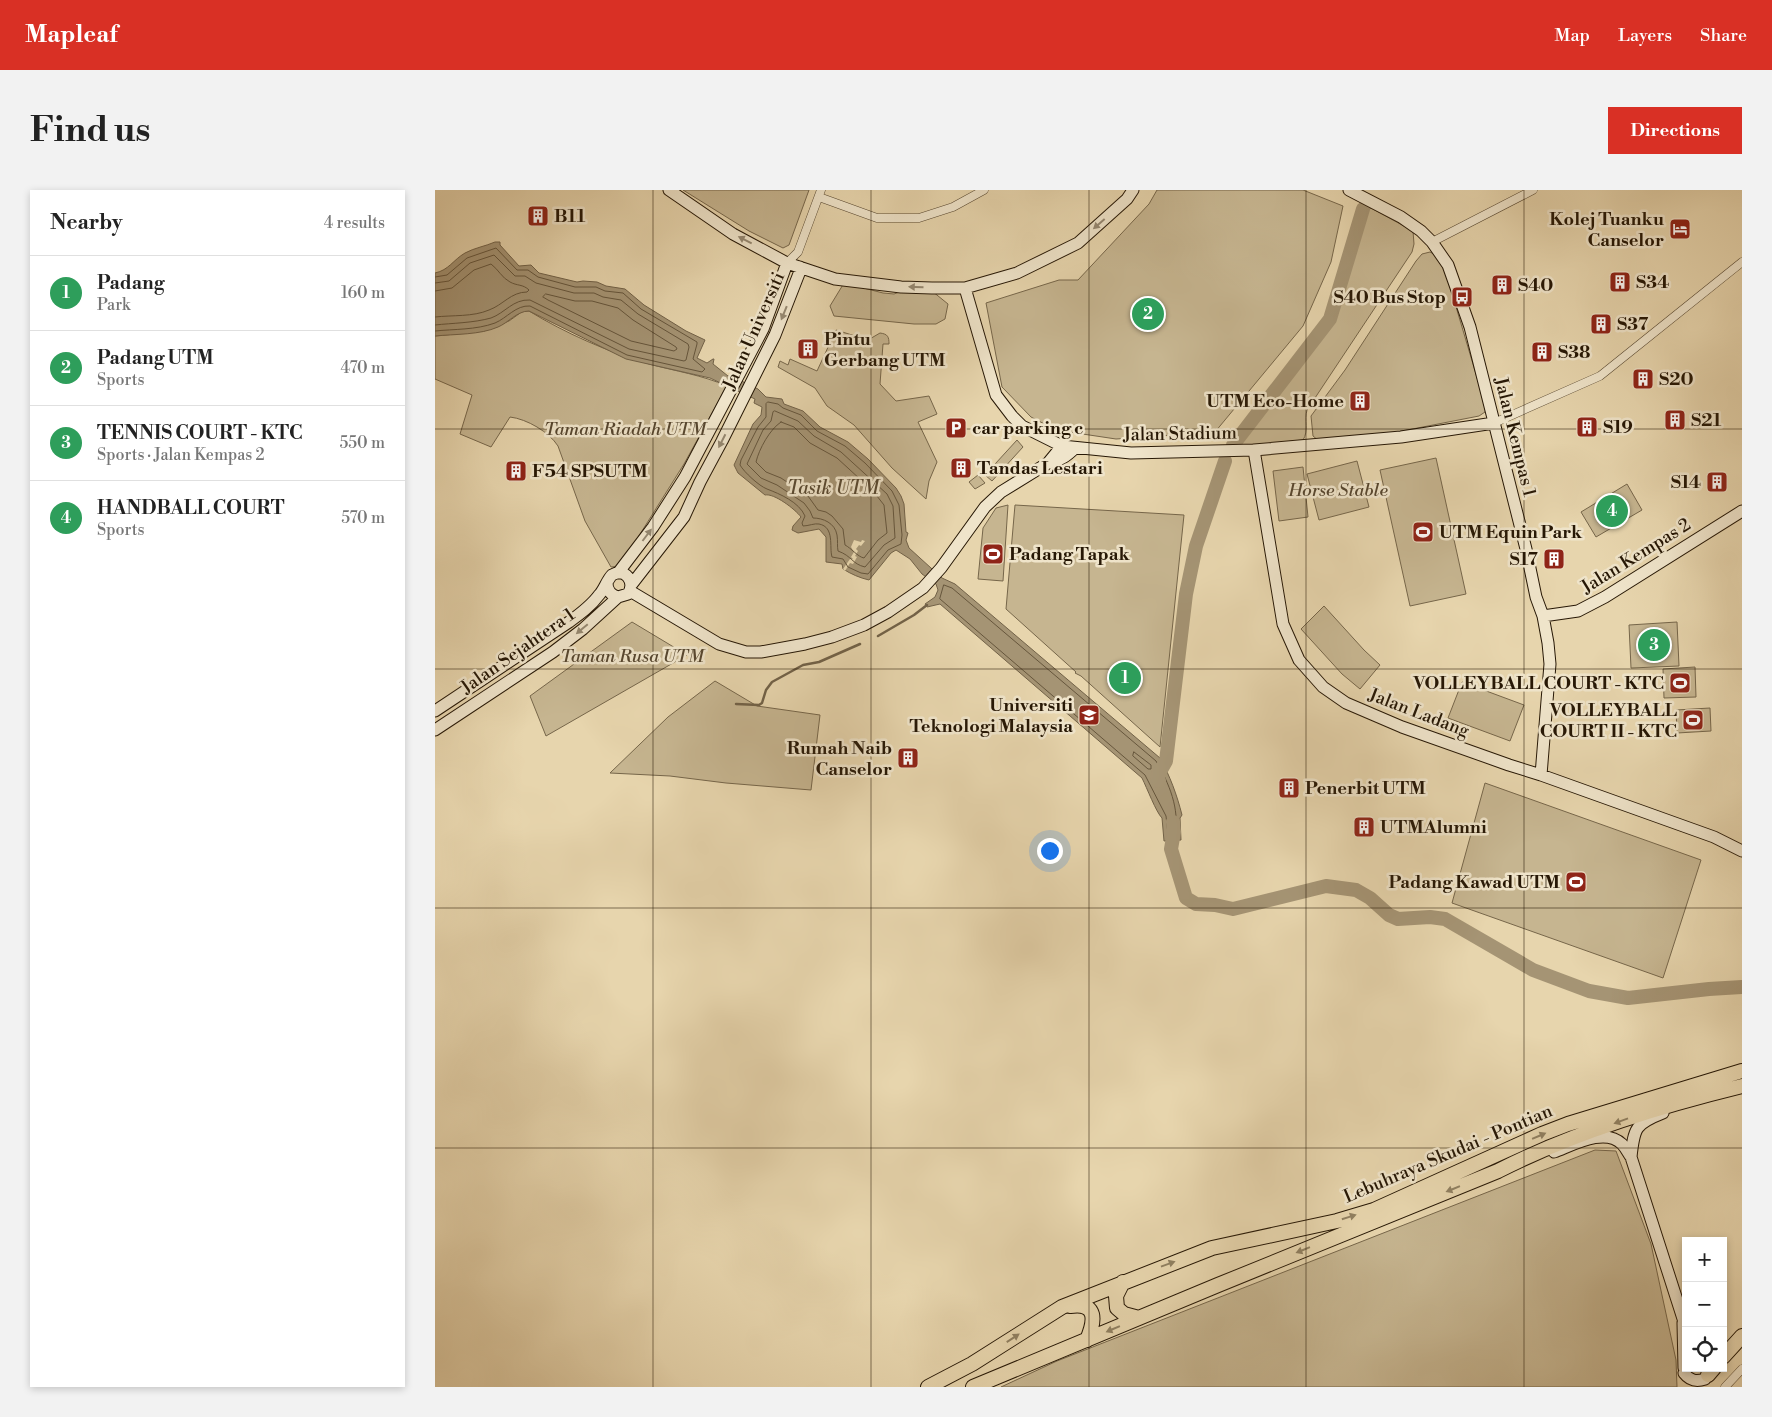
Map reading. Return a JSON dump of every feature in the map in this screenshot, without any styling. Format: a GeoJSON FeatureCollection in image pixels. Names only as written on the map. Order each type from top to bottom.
{"type":"FeatureCollection","features":[{"type":"Feature","properties":{"kind":"highway"},"geometry":{"type":"LineString","coordinates":[[1568,1124],[1620,1100],[1742,1063]]}},
{"type":"Feature","properties":{"kind":"highway","name":"Lebuhraya Skudai - Pontian"},"geometry":{"type":"LineString","coordinates":[[928,1387],[972,1364],[1062,1307],[1123,1282],[1212,1248],[1337,1221],[1374,1210],[1568,1124],[1742,1071]]}},
{"type":"Feature","properties":{"kind":"highway","name":"Lebuhraya Skudai - Pontian"},"geometry":{"type":"LineString","coordinates":[[973,1387],[1499,1171],[1525,1157],[1621,1120],[1664,1106],[1742,1086]]}},
{"type":"Feature","properties":{"kind":"highway"},"geometry":{"type":"LineString","coordinates":[[1123,1282],[1116,1296],[1117,1308],[1124,1314],[1139,1318]]}},
{"type":"Feature","properties":{"kind":"highway"},"geometry":{"type":"LineString","coordinates":[[1062,1307],[1077,1305],[1086,1306],[1090,1310],[1094,1322],[1087,1340]]}},
{"type":"Feature","properties":{"kind":"highway"},"geometry":{"type":"LineString","coordinates":[[1727,1353],[1742,1336]]}},
{"type":"Feature","properties":{"kind":"street"},"geometry":{"type":"LineString","coordinates":[[669,190],[733,234],[787,264],[835,279],[892,286],[965,288],[1017,273],[1078,242],[1127,199],[1133,190]]}},
{"type":"Feature","properties":{"kind":"street"},"geometry":{"type":"LineString","coordinates":[[798,252],[820,194],[877,218],[919,218],[953,207],[984,190]]}},
{"type":"Feature","properties":{"kind":"street","name":"Jalan Kempas 1"},"geometry":{"type":"LineString","coordinates":[[1349,190],[1401,217],[1421,231],[1431,242],[1448,265],[1470,327],[1526,549],[1536,597],[1543,616],[1548,643],[1550,664],[1541,774]]}},
{"type":"Feature","properties":{"kind":"street"},"geometry":{"type":"LineString","coordinates":[[1431,242],[1533,190]]}},
{"type":"Feature","properties":{"kind":"street","name":"Jalan Universiti"},"geometry":{"type":"LineString","coordinates":[[618,573],[653,527],[685,478],[763,329],[787,264],[798,252]]}},
{"type":"Feature","properties":{"kind":"street","name":"Jalan Universiti"},"geometry":{"type":"LineString","coordinates":[[631,587],[684,517],[775,334],[801,271],[798,252]]}},
{"type":"Feature","properties":{"kind":"street"},"geometry":{"type":"LineString","coordinates":[[1494,423],[1600,376],[1742,262]]}},
{"type":"Feature","properties":{"kind":"street","name":"Jalan Stadium"},"geometry":{"type":"LineString","coordinates":[[965,288],[997,395],[1012,416],[1023,426],[1062,446],[1131,453],[1254,450],[1401,437],[1494,423]]}},
{"type":"Feature","properties":{"kind":"street"},"geometry":{"type":"LineString","coordinates":[[435,711],[569,622],[599,596],[612,576],[618,573],[625,574],[631,587],[719,644],[746,652],[761,652],[805,644],[832,637],[872,621],[923,588],[941,568],[985,507],[1001,492],[1048,463],[1062,446]]}},
{"type":"Feature","properties":{"kind":"street"},"geometry":{"type":"LineString","coordinates":[[1048,463],[1065,457],[1075,448]]}},
{"type":"Feature","properties":{"kind":"street","name":"Jalan Ladang"},"geometry":{"type":"LineString","coordinates":[[1254,450],[1283,624],[1299,660],[1323,687],[1345,703],[1410,730],[1509,766],[1541,774],[1714,837],[1742,851]]}},
{"type":"Feature","properties":{"kind":"street","name":"Jalan Kempas 2"},"geometry":{"type":"LineString","coordinates":[[1543,616],[1578,612],[1742,511]]}},
{"type":"Feature","properties":{"kind":"street"},"geometry":{"type":"LineString","coordinates":[[607,583],[609,591],[618,598],[625,596],[631,587]]}},
{"type":"Feature","properties":{"kind":"street","name":"Jalan Sejahtera 1"},"geometry":{"type":"LineString","coordinates":[[435,730],[553,652],[618,598]]}},
{"type":"Feature","properties":{"kind":"street"},"geometry":{"type":"LineString","coordinates":[[1631,1158],[1634,1137],[1640,1123],[1718,1092]]}},
{"type":"Feature","properties":{"kind":"street"},"geometry":{"type":"LineString","coordinates":[[1499,1171],[1593,1138],[1604,1137],[1614,1139],[1622,1144],[1631,1158],[1657,1234],[1682,1318]]}},
{"type":"Feature","properties":{"kind":"street"},"geometry":{"type":"LineString","coordinates":[[1725,1387],[1742,1369]]}},
{"type":"Feature","properties":{"kind":"street"},"geometry":{"type":"LineString","coordinates":[[1685,1372],[1685,1387]]}},
{"type":"Feature","properties":{"kind":"street"},"geometry":{"type":"LineString","coordinates":[[1687,1372],[1691,1380],[1696,1381],[1708,1376]]}},
{"type":"Feature","properties":{"kind":"green space"},"geometry":{"type":"Polygon","coordinates":[[[683,190],[809,190],[789,245],[783,248],[749,231],[683,190]]]}},
{"type":"Feature","properties":{"kind":"green space"},"geometry":{"type":"Polygon","coordinates":[[[1157,190],[1303,190],[1343,206],[1331,262],[1303,326],[1215,432],[1116,439],[1056,430],[1031,417],[1002,387],[986,303],[1059,280],[1078,280],[1149,204],[1157,190]]]}},
{"type":"Feature","properties":{"kind":"green space"},"geometry":{"type":"Polygon","coordinates":[[[1371,208],[1413,231],[1414,244],[1412,252],[1307,410],[1306,433],[1303,440],[1234,447],[1334,319],[1366,211],[1371,208]]]}},
{"type":"Feature","properties":{"kind":"green space"},"geometry":{"type":"Polygon","coordinates":[[[1430,252],[1436,255],[1446,273],[1486,408],[1485,412],[1479,416],[1392,433],[1319,441],[1313,436],[1311,416],[1345,370],[1416,261],[1422,254],[1430,252]]]}},
{"type":"Feature","properties":{"kind":"green space"},"geometry":{"type":"Polygon","coordinates":[[[844,283],[894,294],[902,291],[932,291],[948,304],[945,319],[936,324],[914,324],[834,316],[830,306],[844,283]]]}},
{"type":"Feature","properties":{"kind":"green space","name":"Taman Riadah UTM"},"geometry":{"type":"Polygon","coordinates":[[[523,311],[529,311],[572,334],[618,354],[727,386],[684,464],[620,566],[611,567],[585,521],[558,446],[554,441],[530,423],[510,417],[491,447],[460,434],[472,395],[435,379],[435,336],[484,331],[509,321],[523,311]]]}},
{"type":"Feature","properties":{"kind":"green space"},"geometry":{"type":"Polygon","coordinates":[[[836,330],[868,340],[880,333],[885,334],[889,344],[883,344],[880,384],[896,401],[929,396],[937,414],[918,422],[937,462],[929,481],[926,499],[892,468],[854,425],[827,406],[815,388],[778,367],[780,361],[788,365],[790,359],[817,371],[836,330]]]}},
{"type":"Feature","properties":{"kind":"green space"},"geometry":{"type":"Polygon","coordinates":[[[1017,440],[1023,447],[992,481],[985,475],[1017,440]]]}},
{"type":"Feature","properties":{"kind":"green space","name":"UTM Equin Park"},"geometry":{"type":"Polygon","coordinates":[[[1436,458],[1466,594],[1410,606],[1380,470],[1436,458]]]}},
{"type":"Feature","properties":{"kind":"green space","name":"Horse Stable"},"geometry":{"type":"Polygon","coordinates":[[[1357,461],[1369,507],[1319,520],[1307,474],[1357,461]]]}},
{"type":"Feature","properties":{"kind":"green space"},"geometry":{"type":"Polygon","coordinates":[[[1303,467],[1308,517],[1279,521],[1273,471],[1303,467]]]}},
{"type":"Feature","properties":{"kind":"green space"},"geometry":{"type":"Polygon","coordinates":[[[978,475],[985,483],[975,489],[969,482],[978,475]]]}},
{"type":"Feature","properties":{"kind":"green space"},"geometry":{"type":"Polygon","coordinates":[[[1627,484],[1642,510],[1596,537],[1581,512],[1627,484]]]}},
{"type":"Feature","properties":{"kind":"green space","name":"Padang Tapak"},"geometry":{"type":"Polygon","coordinates":[[[1008,505],[1003,581],[978,579],[983,528],[996,508],[1008,505]]]}},
{"type":"Feature","properties":{"kind":"green space"},"geometry":{"type":"Polygon","coordinates":[[[1015,505],[1184,515],[1160,747],[1081,676],[1075,673],[1006,609],[1015,505]]]}},
{"type":"Feature","properties":{"kind":"green space"},"geometry":{"type":"Polygon","coordinates":[[[1324,606],[1380,665],[1360,689],[1342,674],[1301,629],[1324,606]]]}},
{"type":"Feature","properties":{"kind":"green space","name":"Taman Rusa UTM"},"geometry":{"type":"Polygon","coordinates":[[[632,622],[687,655],[546,736],[530,696],[632,622]]]}},
{"type":"Feature","properties":{"kind":"green space"},"geometry":{"type":"Polygon","coordinates":[[[1677,622],[1679,666],[1631,668],[1629,625],[1677,622]]]}},
{"type":"Feature","properties":{"kind":"green space","name":"VOLLEYBALL COURT - KTC"},"geometry":{"type":"Polygon","coordinates":[[[1695,667],[1696,697],[1664,698],[1663,669],[1695,667]]]}},
{"type":"Feature","properties":{"kind":"green space"},"geometry":{"type":"Polygon","coordinates":[[[715,681],[757,706],[820,715],[811,790],[670,776],[610,773],[668,717],[715,681]]]}},
{"type":"Feature","properties":{"kind":"green space"},"geometry":{"type":"Polygon","coordinates":[[[1462,682],[1524,705],[1510,741],[1448,718],[1462,682]]]}},
{"type":"Feature","properties":{"kind":"green space","name":"VOLLEYBALL COURT II - KTC"},"geometry":{"type":"Polygon","coordinates":[[[1710,708],[1711,731],[1677,733],[1676,710],[1710,708]]]}},
{"type":"Feature","properties":{"kind":"green space","name":"Padang Kawad UTM"},"geometry":{"type":"Polygon","coordinates":[[[1485,783],[1701,860],[1663,978],[1452,903],[1485,783]]]}},
{"type":"Feature","properties":{"kind":"green space"},"geometry":{"type":"Polygon","coordinates":[[[1595,1150],[1616,1151],[1651,1244],[1676,1360],[1677,1387],[1001,1387],[1057,1361],[1595,1150]]]}},
{"type":"Feature","properties":{"kind":"water","name":"Tasik UTM"},"geometry":{"type":"Polygon","coordinates":[[[500,242],[500,245],[519,266],[531,265],[539,273],[577,282],[597,282],[606,286],[625,289],[644,305],[686,331],[705,340],[697,358],[707,363],[714,359],[713,364],[728,376],[758,389],[766,397],[782,399],[784,404],[803,411],[820,427],[848,442],[868,459],[896,488],[901,496],[904,504],[906,532],[908,533],[906,540],[909,548],[942,578],[955,584],[1160,758],[1173,786],[1182,815],[1180,818],[1181,840],[1164,841],[1162,818],[1142,778],[940,604],[927,607],[925,604],[935,597],[938,590],[936,584],[922,574],[910,559],[896,550],[891,553],[869,580],[846,571],[843,569],[842,564],[826,562],[826,537],[819,529],[798,533],[792,530],[801,517],[779,499],[774,496],[765,495],[738,473],[734,465],[753,424],[761,415],[762,407],[754,403],[755,399],[710,378],[626,359],[529,311],[520,313],[491,330],[435,336],[435,273],[444,270],[465,253],[500,242]]]}},
{"type":"Feature","properties":{"kind":"pier"},"geometry":{"type":"Polygon","coordinates":[[[854,540],[865,541],[856,549],[858,551],[855,556],[857,557],[853,564],[850,563],[845,571],[843,569],[850,559],[853,559],[851,557],[854,552],[851,547],[854,540]]]}},
{"type":"Feature","properties":{"kind":"waterway"},"geometry":{"type":"LineString","coordinates":[[1233,445],[1330,319],[1363,209]]}},
{"type":"Feature","properties":{"kind":"waterway"},"geometry":{"type":"LineString","coordinates":[[1159,781],[1157,777],[1166,761],[1186,594],[1196,546],[1225,461]]}},
{"type":"Feature","properties":{"kind":"waterway"},"geometry":{"type":"LineString","coordinates":[[878,636],[914,615],[927,605]]}},
{"type":"Feature","properties":{"kind":"waterway"},"geometry":{"type":"LineString","coordinates":[[736,704],[759,705],[762,703],[766,690],[772,682],[803,665],[819,662],[860,644]]}},
{"type":"Feature","properties":{"kind":"waterway"},"geometry":{"type":"LineString","coordinates":[[1173,822],[1174,832],[1171,849],[1186,898],[1196,904],[1215,905],[1233,909],[1326,886],[1356,890],[1370,898],[1389,915],[1398,919],[1430,917],[1445,919],[1533,970],[1589,991],[1628,998],[1742,987]]}},
{"type":"Feature","properties":{"kind":"place","name":"B11"},"geometry":{"type":"Point","coordinates":[538,216]}},
{"type":"Feature","properties":{"kind":"place","name":"Kolej Tuanku Canselor"},"geometry":{"type":"Point","coordinates":[1680,229]}},
{"type":"Feature","properties":{"kind":"place","name":"S34"},"geometry":{"type":"Point","coordinates":[1620,282]}},
{"type":"Feature","properties":{"kind":"place","name":"S40"},"geometry":{"type":"Point","coordinates":[1502,285]}},
{"type":"Feature","properties":{"kind":"place","name":"S40 Bus Stop"},"geometry":{"type":"Point","coordinates":[1462,297]}},
{"type":"Feature","properties":{"kind":"place","name":"Padang UTM"},"geometry":{"type":"Point","coordinates":[1148,314]}},
{"type":"Feature","properties":{"kind":"place","name":"S37"},"geometry":{"type":"Point","coordinates":[1601,324]}},
{"type":"Feature","properties":{"kind":"place","name":"Pintu Gerbang UTM"},"geometry":{"type":"Point","coordinates":[808,349]}},
{"type":"Feature","properties":{"kind":"place","name":"S38"},"geometry":{"type":"Point","coordinates":[1542,352]}},
{"type":"Feature","properties":{"kind":"place","name":"S20"},"geometry":{"type":"Point","coordinates":[1643,379]}},
{"type":"Feature","properties":{"kind":"place","name":"UTM Eco-Home"},"geometry":{"type":"Point","coordinates":[1360,401]}},
{"type":"Feature","properties":{"kind":"place","name":"S21"},"geometry":{"type":"Point","coordinates":[1675,420]}},
{"type":"Feature","properties":{"kind":"place","name":"S19"},"geometry":{"type":"Point","coordinates":[1587,427]}},
{"type":"Feature","properties":{"kind":"place","name":"car parking c"},"geometry":{"type":"Point","coordinates":[956,428]}},
{"type":"Feature","properties":{"kind":"place","name":"Tandas Lestari"},"geometry":{"type":"Point","coordinates":[961,468]}},
{"type":"Feature","properties":{"kind":"place","name":"F54 SPSUTM"},"geometry":{"type":"Point","coordinates":[516,471]}},
{"type":"Feature","properties":{"kind":"place","name":"S14"},"geometry":{"type":"Point","coordinates":[1717,482]}},
{"type":"Feature","properties":{"kind":"place","name":"HANDBALL COURT"},"geometry":{"type":"Point","coordinates":[1612,511]}},
{"type":"Feature","properties":{"kind":"place","name":"UTM Equin Park"},"geometry":{"type":"Point","coordinates":[1423,532]}},
{"type":"Feature","properties":{"kind":"place","name":"Padang Tapak"},"geometry":{"type":"Point","coordinates":[993,554]}},
{"type":"Feature","properties":{"kind":"place","name":"S17"},"geometry":{"type":"Point","coordinates":[1554,559]}},
{"type":"Feature","properties":{"kind":"place","name":"TENNIS COURT - KTC"},"geometry":{"type":"Point","coordinates":[1654,645]}},
{"type":"Feature","properties":{"kind":"place","name":"Padang"},"geometry":{"type":"Point","coordinates":[1125,678]}},
{"type":"Feature","properties":{"kind":"place","name":"VOLLEYBALL COURT - KTC"},"geometry":{"type":"Point","coordinates":[1680,683]}},
{"type":"Feature","properties":{"kind":"place","name":"Universiti Teknologi Malaysia"},"geometry":{"type":"Point","coordinates":[1089,715]}},
{"type":"Feature","properties":{"kind":"place","name":"VOLLEYBALL COURT II - KTC"},"geometry":{"type":"Point","coordinates":[1693,720]}},
{"type":"Feature","properties":{"kind":"place","name":"Rumah Naib Canselor"},"geometry":{"type":"Point","coordinates":[908,758]}},
{"type":"Feature","properties":{"kind":"place","name":"Penerbit UTM"},"geometry":{"type":"Point","coordinates":[1289,788]}},
{"type":"Feature","properties":{"kind":"place","name":"UTMAlumni"},"geometry":{"type":"Point","coordinates":[1364,827]}},
{"type":"Feature","properties":{"kind":"place","name":"Padang Kawad UTM"},"geometry":{"type":"Point","coordinates":[1576,882]}}]}
